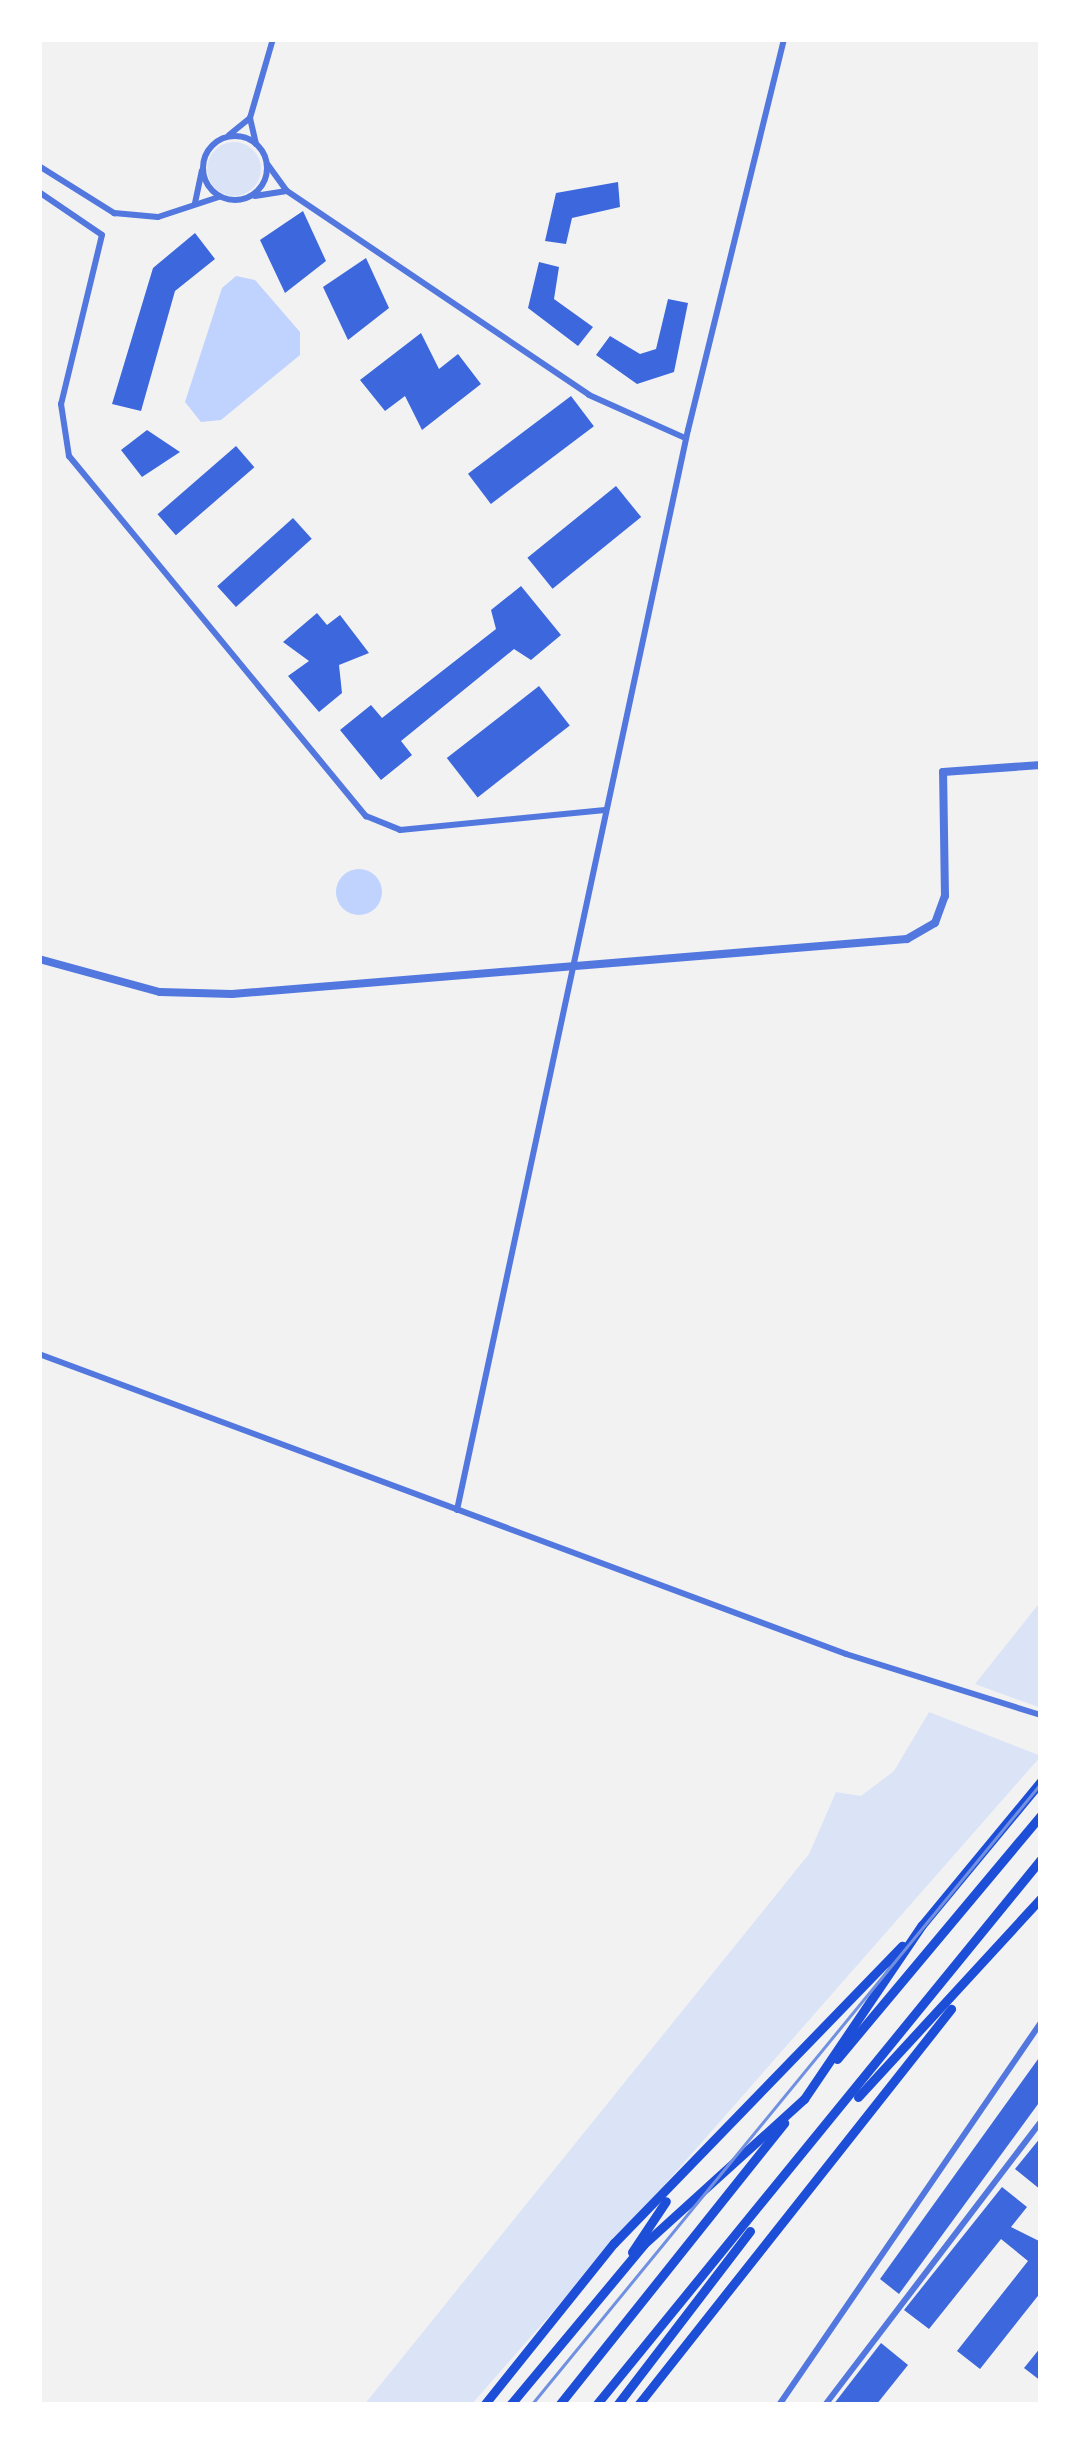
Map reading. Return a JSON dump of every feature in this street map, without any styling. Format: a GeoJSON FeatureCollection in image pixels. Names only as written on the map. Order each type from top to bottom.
{"type":"FeatureCollection","features":[{"type":"Feature","properties":{"kind":"highway"},"geometry":{"type":"LineString","coordinates":[[484,2405],[614,2243],[684,2178],[922,1925],[1041,1781]]}},
{"type":"Feature","properties":{"kind":"highway"},"geometry":{"type":"LineString","coordinates":[[559,2405],[804,2099],[1041,1815]]}},
{"type":"Feature","properties":{"kind":"highway"},"geometry":{"type":"LineString","coordinates":[[617,2405],[1041,1859]]}},
{"type":"Feature","properties":{"kind":"highway"},"geometry":{"type":"LineString","coordinates":[[633,2405],[1041,1898]]}},
{"type":"Feature","properties":{"kind":"highway"},"geometry":{"type":"LineString","coordinates":[[622,2270],[804,2099],[922,1925]]}},
{"type":"Feature","properties":{"kind":"highway"},"geometry":{"type":"LineString","coordinates":[[596,2405],[826,2131],[984,1966]]}},
{"type":"Feature","properties":{"kind":"highway"},"geometry":{"type":"LineString","coordinates":[[510,2405],[622,2270],[684,2178]]}},
{"type":"Feature","properties":{"kind":"street"},"geometry":{"type":"LineString","coordinates":[[274,39],[250,118],[256,144],[287,191],[589,395],[686,439]]}},
{"type":"Feature","properties":{"kind":"street"},"geometry":{"type":"LineString","coordinates":[[457,1510],[686,439],[784,39]]}},
{"type":"Feature","properties":{"kind":"street"},"geometry":{"type":"LineString","coordinates":[[195,203],[202,171],[225,138],[250,118]]}},
{"type":"Feature","properties":{"kind":"street"},"geometry":{"type":"LineString","coordinates":[[225,138],[256,144]]}},
{"type":"Feature","properties":{"kind":"street"},"geometry":{"type":"LineString","coordinates":[[249,197],[266,162]]}},
{"type":"Feature","properties":{"kind":"street"},"geometry":{"type":"LineString","coordinates":[[39,166],[113,213],[158,217],[219,197],[287,191]]}},
{"type":"Feature","properties":{"kind":"street"},"geometry":{"type":"LineString","coordinates":[[202,171],[219,197]]}},
{"type":"Feature","properties":{"kind":"street"},"geometry":{"type":"LineString","coordinates":[[39,192],[102,235],[61,404],[70,456],[366,816],[400,830],[605,810]]}},
{"type":"Feature","properties":{"kind":"street"},"geometry":{"type":"LineString","coordinates":[[39,959],[160,992],[232,994],[570,972],[907,938],[935,923],[945,896],[943,772],[1041,765]]}},
{"type":"Feature","properties":{"kind":"street"},"geometry":{"type":"LineString","coordinates":[[39,1354],[457,1510],[1041,1714]]}},
{"type":"Feature","properties":{"kind":"street"},"geometry":{"type":"LineString","coordinates":[[779,2405],[1041,2022]]}},
{"type":"Feature","properties":{"kind":"street"},"geometry":{"type":"LineString","coordinates":[[825,2405],[1041,2121]]}},
{"type":"Feature","properties":{"kind":"street"},"geometry":{"type":"LineString","coordinates":[[712,2405],[727,2405]]}},
{"type":"Feature","properties":{"kind":"shaded area"},"geometry":{"type":"Polygon","coordinates":[[[234,142],[253,150],[261,169],[253,188],[234,196],[215,188],[207,169],[215,150],[234,142]]]}},
{"type":"Feature","properties":{"kind":"shaded area"},"geometry":{"type":"Polygon","coordinates":[[[1041,1601],[1041,1708],[975,1684],[1041,1601]]]}},
{"type":"Feature","properties":{"kind":"shaded area"},"geometry":{"type":"Polygon","coordinates":[[[929,1712],[1041,1756],[471,2405],[364,2405],[809,1854],[836,1792],[861,1796],[894,1771],[929,1712]]]}},
{"type":"Feature","properties":{"kind":"water"},"geometry":{"type":"Polygon","coordinates":[[[236,276],[255,280],[300,332],[300,355],[221,420],[201,422],[185,402],[222,288],[236,276]]]}},
{"type":"Feature","properties":{"kind":"water"},"geometry":{"type":"Polygon","coordinates":[[[359,869],[375,876],[382,892],[375,908],[359,915],[343,908],[336,892],[343,876],[359,869]]]}},
{"type":"Feature","properties":{"kind":"building"},"geometry":{"type":"Polygon","coordinates":[[[618,182],[620,207],[572,218],[566,244],[545,241],[556,193],[618,182]]]}},
{"type":"Feature","properties":{"kind":"building"},"geometry":{"type":"Polygon","coordinates":[[[303,211],[326,261],[285,293],[260,240],[303,211]]]}},
{"type":"Feature","properties":{"kind":"building"},"geometry":{"type":"Polygon","coordinates":[[[195,233],[215,259],[175,291],[141,411],[112,404],[153,268],[195,233]]]}},
{"type":"Feature","properties":{"kind":"building"},"geometry":{"type":"Polygon","coordinates":[[[366,258],[389,308],[348,340],[323,287],[366,258]]]}},
{"type":"Feature","properties":{"kind":"building"},"geometry":{"type":"Polygon","coordinates":[[[539,262],[559,267],[554,299],[593,327],[578,346],[528,308],[539,262]]]}},
{"type":"Feature","properties":{"kind":"building"},"geometry":{"type":"Polygon","coordinates":[[[668,299],[688,303],[674,372],[637,384],[596,355],[610,336],[640,354],[656,349],[668,299]]]}},
{"type":"Feature","properties":{"kind":"building"},"geometry":{"type":"Polygon","coordinates":[[[421,333],[439,369],[458,354],[481,384],[422,430],[405,396],[385,411],[360,380],[421,333]]]}},
{"type":"Feature","properties":{"kind":"building"},"geometry":{"type":"Polygon","coordinates":[[[571,396],[594,426],[491,504],[468,474],[571,396]]]}},
{"type":"Feature","properties":{"kind":"building"},"geometry":{"type":"Polygon","coordinates":[[[147,430],[180,452],[142,477],[121,450],[147,430]]]}},
{"type":"Feature","properties":{"kind":"building"},"geometry":{"type":"Polygon","coordinates":[[[236,446],[254,467],[176,535],[158,514],[236,446]]]}},
{"type":"Feature","properties":{"kind":"building"},"geometry":{"type":"Polygon","coordinates":[[[616,486],[641,517],[553,589],[527,558],[616,486]]]}},
{"type":"Feature","properties":{"kind":"building"},"geometry":{"type":"Polygon","coordinates":[[[293,518],[312,539],[236,607],[217,586],[293,518]]]}},
{"type":"Feature","properties":{"kind":"building"},"geometry":{"type":"Polygon","coordinates":[[[521,586],[561,635],[531,660],[514,649],[401,741],[412,755],[381,780],[340,730],[371,705],[382,718],[496,629],[491,610],[521,586]]]}},
{"type":"Feature","properties":{"kind":"building"},"geometry":{"type":"Polygon","coordinates":[[[317,613],[327,625],[340,615],[369,653],[339,665],[342,693],[319,712],[288,676],[309,661],[283,642],[317,613]]]}},
{"type":"Feature","properties":{"kind":"building"},"geometry":{"type":"Polygon","coordinates":[[[539,686],[570,725],[478,797],[447,758],[539,686]]]}},
{"type":"Feature","properties":{"kind":"building"},"geometry":{"type":"Polygon","coordinates":[[[1041,2055],[1041,2100],[899,2294],[880,2279],[1041,2055]]]}},
{"type":"Feature","properties":{"kind":"building"},"geometry":{"type":"Polygon","coordinates":[[[1041,2137],[1041,2190],[1015,2169],[1041,2137]]]}},
{"type":"Feature","properties":{"kind":"building"},"geometry":{"type":"Polygon","coordinates":[[[1002,2187],[1027,2207],[1011,2227],[1041,2242],[1041,2292],[980,2369],[957,2351],[1028,2261],[1001,2239],[929,2329],[904,2310],[1002,2187]]]}},
{"type":"Feature","properties":{"kind":"building"},"geometry":{"type":"Polygon","coordinates":[[[881,2343],[908,2365],[876,2405],[833,2405],[881,2343]]]}},
{"type":"Feature","properties":{"kind":"building"},"geometry":{"type":"Polygon","coordinates":[[[1041,2347],[1041,2381],[1024,2368],[1041,2347]]]}},
{"type":"Feature","properties":{"kind":"tram line"},"geometry":{"type":"LineString","coordinates":[[531,2405],[1041,1783]]}}]}
